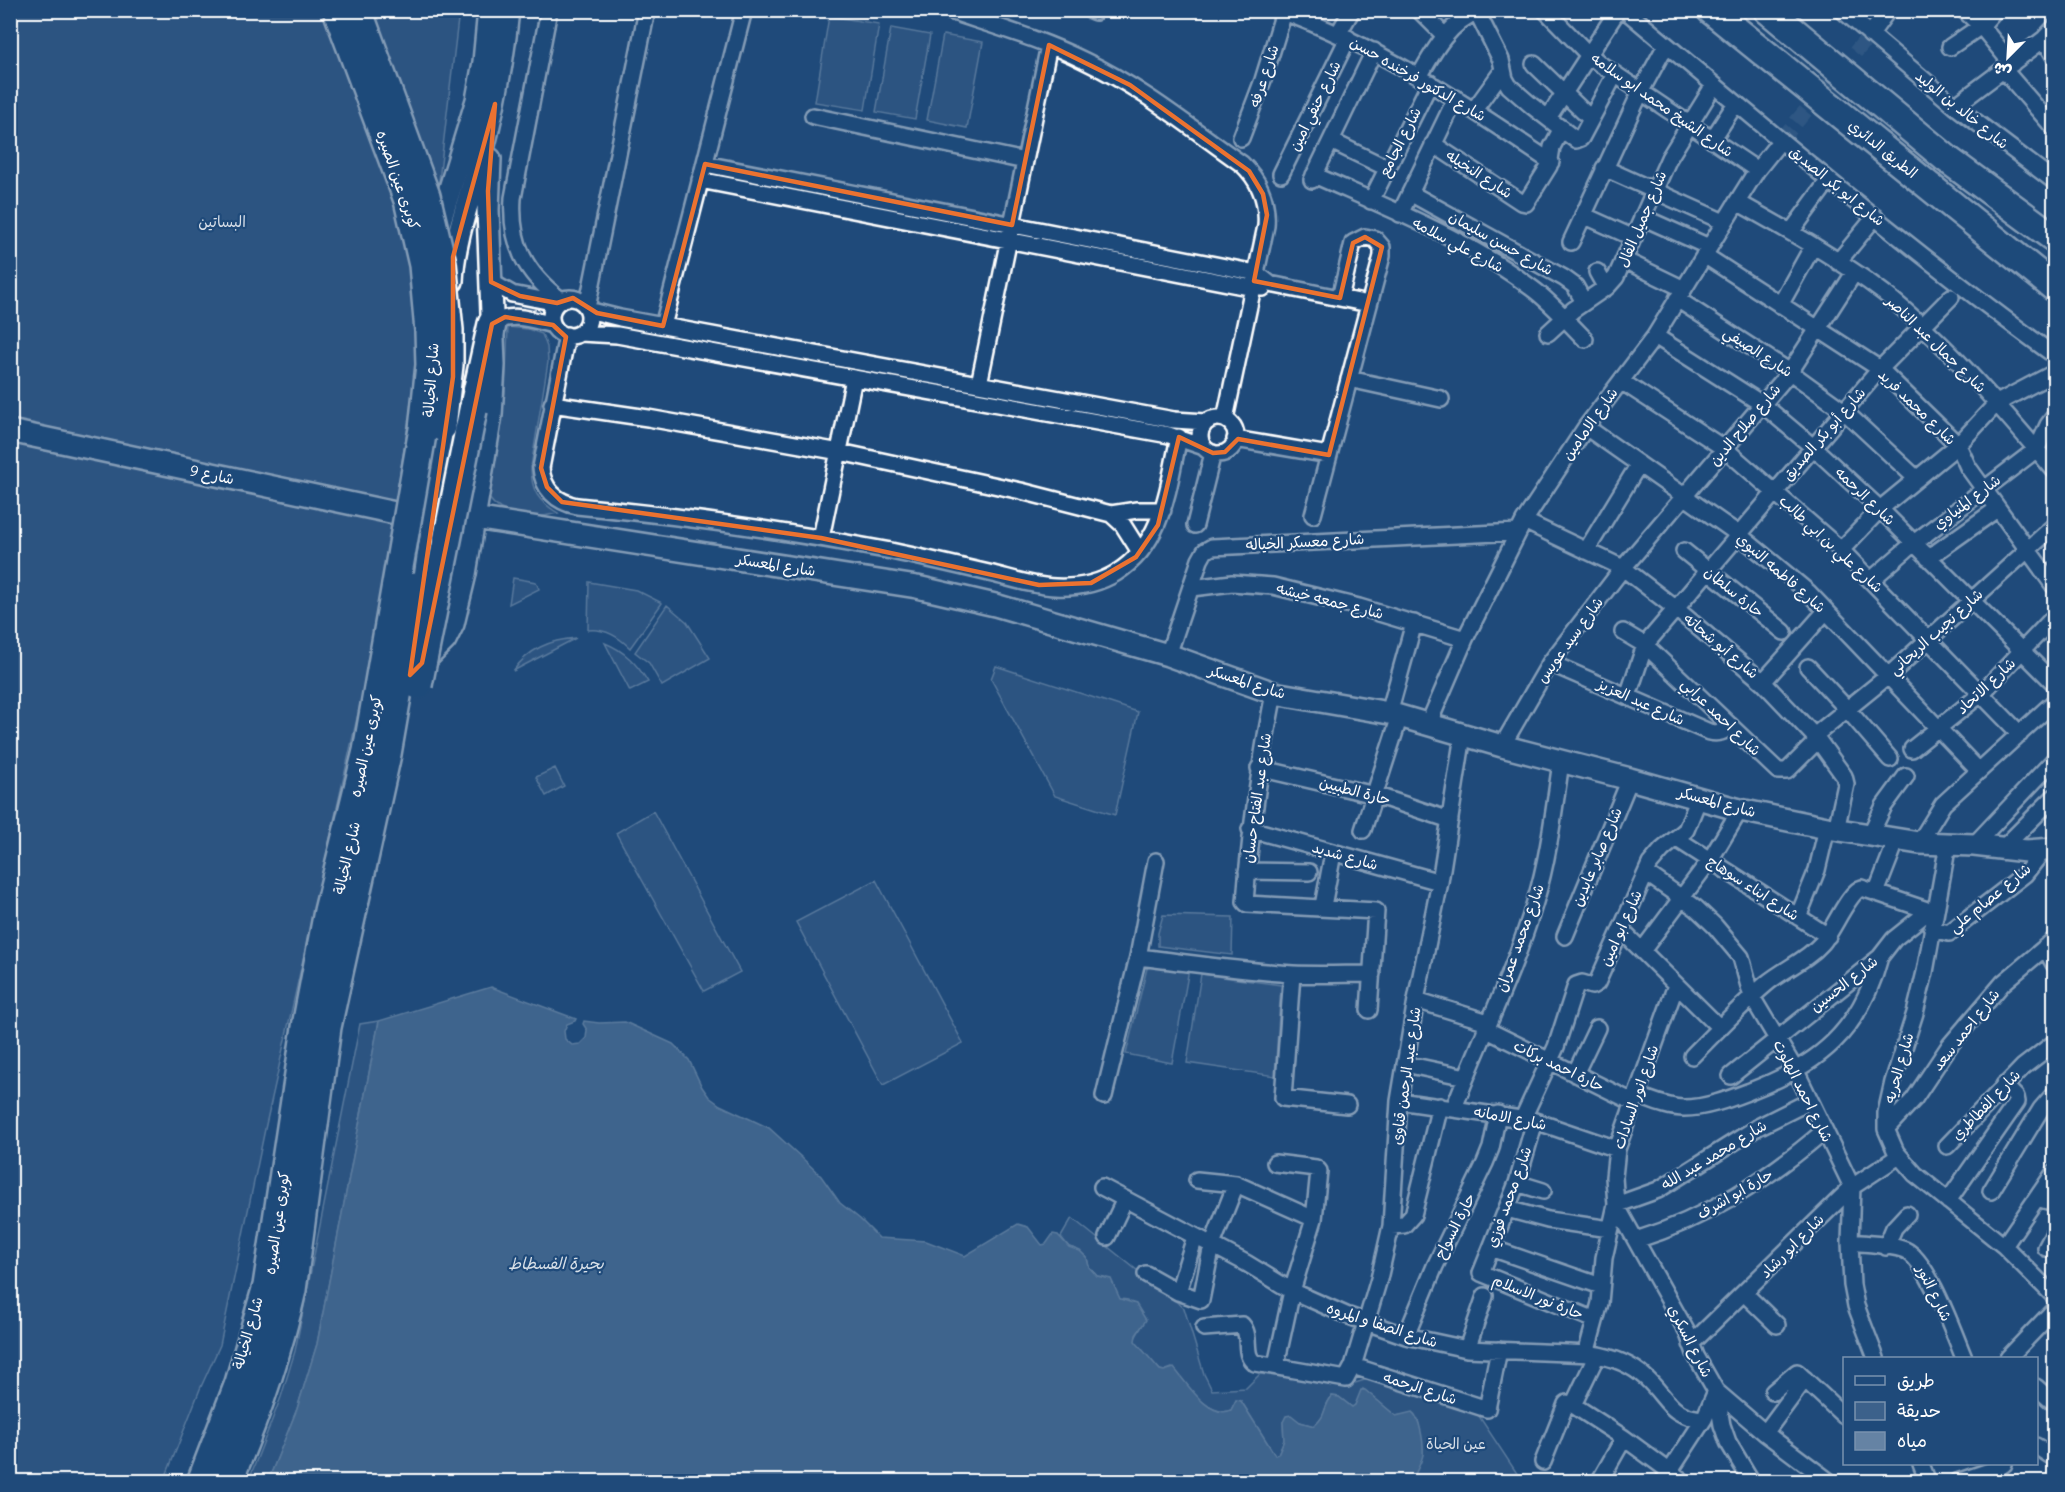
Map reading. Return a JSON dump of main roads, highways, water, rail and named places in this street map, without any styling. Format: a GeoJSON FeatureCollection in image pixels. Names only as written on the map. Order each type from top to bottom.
{"type":"FeatureCollection","features":[{"type":"Feature","properties":{"kind":"highway","name":"كوبرى عين الصيره"},"geometry":{"type":"LineString","coordinates":[[206,1481],[239,1383],[267,1286],[307,1021],[328,911],[367,751],[392,618],[428,397],[429,331],[424,276],[416,232],[408,200],[337,10]]}},
{"type":"Feature","properties":{"kind":"highway","name":"كوبرى عين الصيره"},"geometry":{"type":"LineString","coordinates":[[206,1481],[264,1391],[287,1313],[327,1027],[387,754],[441,432],[449,365],[449,330],[442,263],[435,229],[426,196],[358,10]]}},
{"type":"Feature","properties":{"kind":"highway","name":"الطريق الدائري"},"geometry":{"type":"LineString","coordinates":[[1711,10],[2055,287]]}},
{"type":"Feature","properties":{"kind":"highway"},"geometry":{"type":"LineString","coordinates":[[1768,10],[1947,159],[2055,238]]}},
{"type":"Feature","properties":{"kind":"highway"},"geometry":{"type":"LineString","coordinates":[[387,754],[406,720],[418,681],[492,324]]}},
{"type":"Feature","properties":{"kind":"water","name":"بحيرة الفسطاط"},"geometry":{"type":"Polygon","coordinates":[[[491,987],[576,1019],[567,1024],[564,1031],[565,1039],[572,1045],[580,1044],[586,1038],[587,1030],[583,1024],[584,1021],[625,1022],[673,1044],[689,1060],[709,1097],[720,1105],[769,1128],[821,1176],[840,1203],[879,1238],[926,1241],[965,1256],[1018,1224],[1028,1227],[1042,1245],[1046,1244],[1053,1234],[1058,1235],[1069,1247],[1080,1251],[1087,1258],[1089,1267],[1097,1276],[1111,1279],[1120,1299],[1136,1304],[1146,1320],[1136,1335],[1135,1341],[1160,1370],[1174,1368],[1199,1398],[1214,1410],[1223,1412],[1231,1410],[1236,1400],[1241,1401],[1275,1455],[1278,1454],[1284,1440],[1283,1422],[1286,1416],[1291,1415],[1300,1422],[1314,1426],[1321,1418],[1332,1396],[1339,1397],[1352,1407],[1361,1390],[1365,1390],[1396,1416],[1412,1412],[1419,1425],[1423,1454],[1412,1481],[268,1481],[297,1409],[317,1344],[379,1021],[491,987]]]}},
{"type":"Feature","properties":{"kind":"tunnel"},"geometry":{"type":"LineString","coordinates":[[1781,140],[1870,35]]}},
{"type":"Feature","properties":{"kind":"park label","name":"البساتين"},"geometry":{"type":"Point","coordinates":[222,222]}},
{"type":"Feature","properties":{"kind":"park label","name":"عين الحياة"},"geometry":{"type":"Point","coordinates":[1456,1444]}}]}
